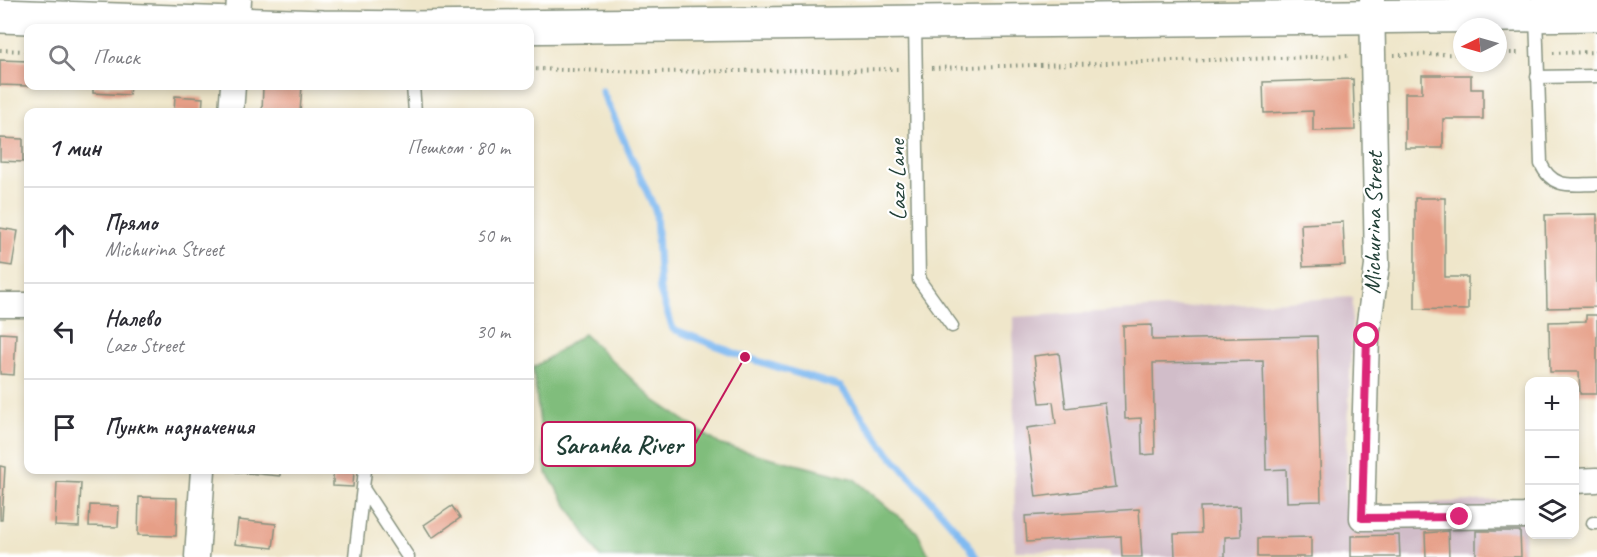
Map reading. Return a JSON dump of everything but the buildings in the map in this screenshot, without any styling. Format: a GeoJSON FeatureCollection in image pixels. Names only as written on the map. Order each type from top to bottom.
{"type":"FeatureCollection","features":[{"type":"Feature","properties":{"kind":"main road"},"geometry":{"type":"LineString","coordinates":[[534,27],[915,23],[1372,9],[1536,15],[1597,14]]}},
{"type":"Feature","properties":{"kind":"main road"},"geometry":{"type":"LineString","coordinates":[[0,16],[238,18],[342,24]]}},
{"type":"Feature","properties":{"kind":"street","name":"Michurina Street"},"geometry":{"type":"LineString","coordinates":[[1372,9],[1377,266],[1367,336],[1362,518],[1525,516]]}},
{"type":"Feature","properties":{"kind":"street"},"geometry":{"type":"LineString","coordinates":[[231,108],[233,90]]}},
{"type":"Feature","properties":{"kind":"street"},"geometry":{"type":"LineString","coordinates":[[0,305],[24,305]]}},
{"type":"Feature","properties":{"kind":"street"},"geometry":{"type":"LineString","coordinates":[[197,557],[203,474]]}},
{"type":"Feature","properties":{"kind":"street"},"geometry":{"type":"LineString","coordinates":[[1579,481],[1597,480]]}},
{"type":"Feature","properties":{"kind":"lane"},"geometry":{"type":"LineString","coordinates":[[1536,15],[1541,164],[1546,174],[1554,181],[1563,184],[1597,184]]}},
{"type":"Feature","properties":{"kind":"lane","name":"Lazo Lane"},"geometry":{"type":"LineString","coordinates":[[915,23],[919,280],[952,326]]}},
{"type":"Feature","properties":{"kind":"lane"},"geometry":{"type":"LineString","coordinates":[[1538,77],[1597,76]]}},
{"type":"Feature","properties":{"kind":"lane"},"geometry":{"type":"LineString","coordinates":[[413,90],[415,108]]}},
{"type":"Feature","properties":{"kind":"lane"},"geometry":{"type":"LineString","coordinates":[[355,557],[365,474]]}},
{"type":"Feature","properties":{"kind":"lane"},"geometry":{"type":"LineString","coordinates":[[364,490],[408,557]]}},
{"type":"Feature","properties":{"kind":"path"},"geometry":{"type":"LineString","coordinates":[[0,50],[24,51]]}},
{"type":"Feature","properties":{"kind":"path"},"geometry":{"type":"LineString","coordinates":[[534,69],[649,72],[916,68],[1453,54]]}},
{"type":"Feature","properties":{"kind":"shaded area"},"geometry":{"type":"Polygon","coordinates":[[[1353,297],[1345,506],[1525,499],[1524,557],[1110,557],[1109,552],[1015,551],[1013,317],[1353,297]]]}},
{"type":"Feature","properties":{"kind":"green space"},"geometry":{"type":"Polygon","coordinates":[[[584,334],[654,400],[721,445],[854,479],[917,532],[930,557],[600,557],[546,472],[534,367],[584,334]]]}},
{"type":"Feature","properties":{"kind":"waterway"},"geometry":{"type":"LineString","coordinates":[[602,91],[656,212],[660,291],[673,329],[745,357],[841,387],[883,446],[966,541],[976,557]]}},
{"type":"Feature","properties":{"kind":"place","name":"Saranka River"},"geometry":{"type":"Point","coordinates":[745,357]}},
{"type":"Feature","properties":{"kind":"route"},"geometry":{"type":"LineString","coordinates":[[1367,336],[1362,518],[1460,517]]}}]}
